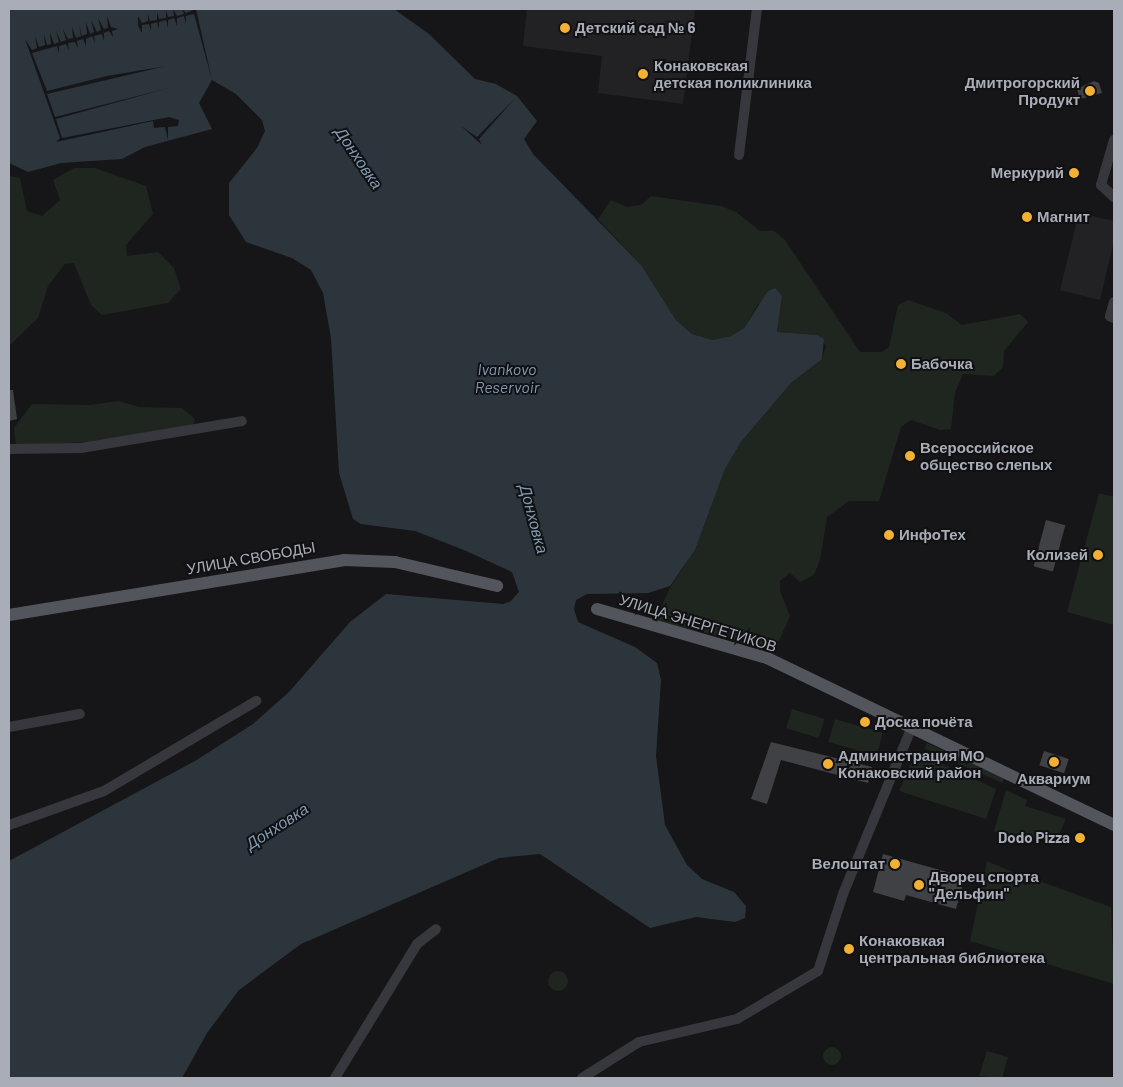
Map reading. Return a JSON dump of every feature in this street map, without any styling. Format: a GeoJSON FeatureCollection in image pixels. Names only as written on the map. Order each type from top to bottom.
{"type":"FeatureCollection","features":[{"type":"Feature","properties":{"kind":"main road","name":"УЛИЦА СВОБОДЫ"},"geometry":{"type":"LineString","coordinates":[[9,615],[344,560],[395,562],[497,586]]}},
{"type":"Feature","properties":{"kind":"main road","name":"УЛИЦА ЭНЕРГЕТИКОВ"},"geometry":{"type":"LineString","coordinates":[[597,610],[767,658],[911,729],[1114,825]]}},
{"type":"Feature","properties":{"kind":"street"},"geometry":{"type":"LineString","coordinates":[[739,156],[757,9]]}},
{"type":"Feature","properties":{"kind":"street"},"geometry":{"type":"LineString","coordinates":[[1114,140],[1101,185],[1114,197]]}},
{"type":"Feature","properties":{"kind":"street"},"geometry":{"type":"LineString","coordinates":[[1114,302],[1110,316],[1114,318]]}},
{"type":"Feature","properties":{"kind":"street"},"geometry":{"type":"LineString","coordinates":[[9,449],[81,448],[242,421]]}},
{"type":"Feature","properties":{"kind":"street"},"geometry":{"type":"LineString","coordinates":[[9,825],[104,791],[256,701]]}},
{"type":"Feature","properties":{"kind":"street"},"geometry":{"type":"LineString","coordinates":[[9,727],[80,714]]}},
{"type":"Feature","properties":{"kind":"street"},"geometry":{"type":"LineString","coordinates":[[582,1078],[639,1042],[736,1020],[818,971],[844,894],[911,729]]}},
{"type":"Feature","properties":{"kind":"street"},"geometry":{"type":"LineString","coordinates":[[335,1078],[417,944],[436,929]]}},
{"type":"Feature","properties":{"kind":"shaded area","name":"Конаковская детская поликлиника"},"geometry":{"type":"Polygon","coordinates":[[[527,9],[695,9],[683,104],[598,93],[602,56],[523,46],[527,9]]]}},
{"type":"Feature","properties":{"kind":"shaded area"},"geometry":{"type":"Polygon","coordinates":[[[74,168],[95,168],[146,186],[153,214],[126,245],[127,256],[158,252],[174,268],[181,289],[168,303],[102,315],[91,305],[74,263],[65,264],[48,286],[38,318],[9,346],[9,176],[20,178],[27,211],[42,216],[60,200],[53,180],[74,168]]]}},
{"type":"Feature","properties":{"kind":"shaded area"},"geometry":{"type":"Polygon","coordinates":[[[651,196],[721,206],[736,212],[760,231],[774,231],[785,240],[860,352],[882,352],[889,347],[898,305],[908,300],[946,313],[962,325],[1020,314],[1028,322],[1004,351],[1003,367],[994,376],[963,374],[955,393],[951,429],[940,430],[911,420],[901,427],[879,501],[849,501],[827,517],[820,560],[814,575],[800,582],[790,573],[780,581],[780,591],[790,616],[779,641],[765,648],[655,620],[671,586],[695,550],[725,469],[741,442],[791,383],[822,359],[826,346],[817,335],[777,332],[782,296],[758,304],[744,328],[731,336],[713,340],[692,334],[676,320],[641,265],[598,219],[611,200],[627,207],[641,205],[651,196]]]}},
{"type":"Feature","properties":{"kind":"shaded area"},"geometry":{"type":"Polygon","coordinates":[[[1079,213],[1114,221],[1114,241],[1100,300],[1060,290],[1079,213]]]}},
{"type":"Feature","properties":{"kind":"shaded area"},"geometry":{"type":"Polygon","coordinates":[[[119,401],[139,407],[182,408],[195,419],[193,425],[86,442],[16,446],[14,428],[32,404],[89,405],[119,401]]]}},
{"type":"Feature","properties":{"kind":"shaded area","name":"Колизей"},"geometry":{"type":"Polygon","coordinates":[[[1099,493],[1114,497],[1114,625],[1067,612],[1099,493]]]}},
{"type":"Feature","properties":{"kind":"shaded area"},"geometry":{"type":"Polygon","coordinates":[[[792,709],[825,719],[819,738],[786,728],[792,709]]]}},
{"type":"Feature","properties":{"kind":"shaded area"},"geometry":{"type":"Polygon","coordinates":[[[835,719],[883,733],[876,756],[828,742],[835,719]]]}},
{"type":"Feature","properties":{"kind":"shaded area"},"geometry":{"type":"Polygon","coordinates":[[[927,743],[1005,778],[1002,783],[925,748],[927,743]]]}},
{"type":"Feature","properties":{"kind":"shaded area"},"geometry":{"type":"Polygon","coordinates":[[[916,752],[996,789],[986,819],[899,791],[916,752]]]}},
{"type":"Feature","properties":{"kind":"shaded area"},"geometry":{"type":"Polygon","coordinates":[[[1006,790],[1027,800],[1025,806],[1066,819],[1054,845],[1039,838],[1028,843],[994,831],[1006,790]]]}},
{"type":"Feature","properties":{"kind":"shaded area"},"geometry":{"type":"Polygon","coordinates":[[[987,861],[1015,873],[1025,885],[1039,881],[1111,907],[1114,984],[970,941],[987,861]]]}},
{"type":"Feature","properties":{"kind":"shaded area"},"geometry":{"type":"Polygon","coordinates":[[[558,971],[565,974],[568,981],[565,988],[558,991],[551,988],[548,981],[551,974],[558,971]]]}},
{"type":"Feature","properties":{"kind":"shaded area"},"geometry":{"type":"Polygon","coordinates":[[[832,1047],[838,1050],[841,1056],[838,1062],[832,1065],[826,1062],[823,1056],[826,1050],[832,1047]]]}},
{"type":"Feature","properties":{"kind":"shaded area"},"geometry":{"type":"Polygon","coordinates":[[[987,1051],[1008,1057],[1002,1078],[979,1076],[987,1051]]]}},
{"type":"Feature","properties":{"kind":"water","name":"Ivankovo Reservoir"},"geometry":{"type":"Polygon","coordinates":[[[9,9],[394,9],[429,34],[475,79],[496,84],[517,96],[537,121],[524,139],[533,154],[641,265],[676,320],[692,334],[713,340],[731,336],[744,328],[768,291],[775,288],[782,296],[777,332],[817,335],[824,339],[822,359],[791,383],[741,442],[725,469],[695,550],[670,586],[648,593],[587,594],[576,600],[574,609],[578,622],[635,647],[657,663],[661,680],[656,756],[665,825],[687,865],[702,879],[734,892],[746,906],[745,918],[735,922],[696,917],[650,928],[540,854],[499,858],[301,944],[239,990],[207,1033],[182,1078],[9,1078],[9,861],[195,761],[253,724],[289,692],[350,622],[386,594],[503,604],[511,601],[519,592],[512,572],[464,550],[415,531],[361,524],[353,519],[339,473],[331,338],[323,293],[311,270],[292,258],[246,242],[229,215],[229,183],[257,148],[265,131],[262,120],[236,94],[212,80],[199,103],[212,129],[145,147],[122,159],[61,163],[28,172],[9,163],[9,9]]]}},
{"type":"Feature","properties":{"kind":"pier"},"geometry":{"type":"Polygon","coordinates":[[[173,9],[177,16],[184,14],[182,9],[186,13],[196,9],[212,80],[194,14],[186,16],[186,24],[184,16],[177,18],[177,26],[174,18],[168,20],[168,28],[166,20],[159,22],[159,29],[157,22],[151,24],[151,31],[149,24],[142,25],[142,33],[138,26],[138,16],[142,23],[148,21],[148,14],[150,21],[157,20],[157,12],[159,19],[166,18],[166,10],[168,17],[174,16],[173,9]]]}},
{"type":"Feature","properties":{"kind":"pier"},"geometry":{"type":"Polygon","coordinates":[[[107,16],[111,27],[118,29],[112,31],[113,37],[109,31],[104,33],[104,41],[102,34],[94,36],[95,43],[92,36],[86,39],[86,46],[83,39],[77,41],[78,48],[75,42],[68,43],[69,51],[66,44],[59,46],[59,54],[57,46],[32,53],[47,91],[107,76],[166,66],[47,94],[55,117],[169,88],[56,119],[62,138],[169,117],[179,120],[178,126],[168,127],[168,140],[165,127],[154,128],[153,121],[56,142],[60,138],[25,39],[32,50],[37,48],[35,36],[39,47],[45,45],[44,34],[47,45],[51,44],[50,32],[54,44],[59,42],[56,31],[61,42],[66,40],[63,29],[68,39],[73,38],[72,27],[76,38],[81,36],[79,24],[82,36],[87,34],[86,22],[90,34],[94,32],[91,20],[97,32],[101,30],[98,18],[104,29],[108,28],[107,16]]]}},
{"type":"Feature","properties":{"kind":"pier"},"geometry":{"type":"Polygon","coordinates":[[[517,96],[479,139],[482,145],[461,126],[477,137],[517,96]]]}},
{"type":"Feature","properties":{"kind":"building","name":"Дмитрогорский Продукт"},"geometry":{"type":"Polygon","coordinates":[[[1094,81],[1099,83],[1102,93],[1080,99],[1077,89],[1094,81]]]}},
{"type":"Feature","properties":{"kind":"building"},"geometry":{"type":"Polygon","coordinates":[[[9,390],[13,390],[17,419],[9,421],[9,390]]]}},
{"type":"Feature","properties":{"kind":"building"},"geometry":{"type":"Polygon","coordinates":[[[1046,520],[1065,525],[1053,572],[1034,566],[1046,520]]]}},
{"type":"Feature","properties":{"kind":"building"},"geometry":{"type":"Polygon","coordinates":[[[771,742],[872,767],[868,783],[781,760],[767,804],[751,799],[771,742]]]}},
{"type":"Feature","properties":{"kind":"building","name":"Аквариум"},"geometry":{"type":"Polygon","coordinates":[[[1044,751],[1069,759],[1064,773],[1039,765],[1044,751]]]}},
{"type":"Feature","properties":{"kind":"building","name":"Дворец спорта \"Дельфин\""},"geometry":{"type":"Polygon","coordinates":[[[883,854],[965,877],[956,909],[906,895],[904,901],[873,892],[883,854]]]}},
{"type":"Feature","properties":{"kind":"place","name":"Детский сад № 6"},"geometry":{"type":"Point","coordinates":[565,28]}},
{"type":"Feature","properties":{"kind":"place","name":"Конаковская детская поликлиника"},"geometry":{"type":"Point","coordinates":[643,74]}},
{"type":"Feature","properties":{"kind":"place","name":"Дмитрогорский Продукт"},"geometry":{"type":"Point","coordinates":[1090,91]}},
{"type":"Feature","properties":{"kind":"place","name":"Меркурий"},"geometry":{"type":"Point","coordinates":[1074,173]}},
{"type":"Feature","properties":{"kind":"place","name":"Магнит"},"geometry":{"type":"Point","coordinates":[1027,217]}},
{"type":"Feature","properties":{"kind":"place","name":"Бабочка"},"geometry":{"type":"Point","coordinates":[901,364]}},
{"type":"Feature","properties":{"kind":"place","name":"Всероссийское общество слепых"},"geometry":{"type":"Point","coordinates":[910,456]}},
{"type":"Feature","properties":{"kind":"place","name":"ИнфоТех"},"geometry":{"type":"Point","coordinates":[889,535]}},
{"type":"Feature","properties":{"kind":"place","name":"Колизей"},"geometry":{"type":"Point","coordinates":[1098,555]}},
{"type":"Feature","properties":{"kind":"place","name":"Доска почёта"},"geometry":{"type":"Point","coordinates":[865,722]}},
{"type":"Feature","properties":{"kind":"place","name":"Аквариум"},"geometry":{"type":"Point","coordinates":[1054,762]}},
{"type":"Feature","properties":{"kind":"place","name":"Администрация МО Конаковский район"},"geometry":{"type":"Point","coordinates":[828,764]}},
{"type":"Feature","properties":{"kind":"place","name":"Dodo Pizza"},"geometry":{"type":"Point","coordinates":[1080,838]}},
{"type":"Feature","properties":{"kind":"place","name":"Велоштат"},"geometry":{"type":"Point","coordinates":[895,864]}},
{"type":"Feature","properties":{"kind":"place","name":"Дворец спорта \"Дельфин\""},"geometry":{"type":"Point","coordinates":[919,885]}},
{"type":"Feature","properties":{"kind":"place","name":"Конаковкая центральная библиотека"},"geometry":{"type":"Point","coordinates":[849,949]}},
{"type":"Feature","properties":{"kind":"water label","name":"Донховка"},"geometry":{"type":"Point","coordinates":[359,158]}},
{"type":"Feature","properties":{"kind":"water label","name":"Донховка"},"geometry":{"type":"Point","coordinates":[534,519]}},
{"type":"Feature","properties":{"kind":"water label","name":"Донховка"},"geometry":{"type":"Point","coordinates":[277,826]}}]}
